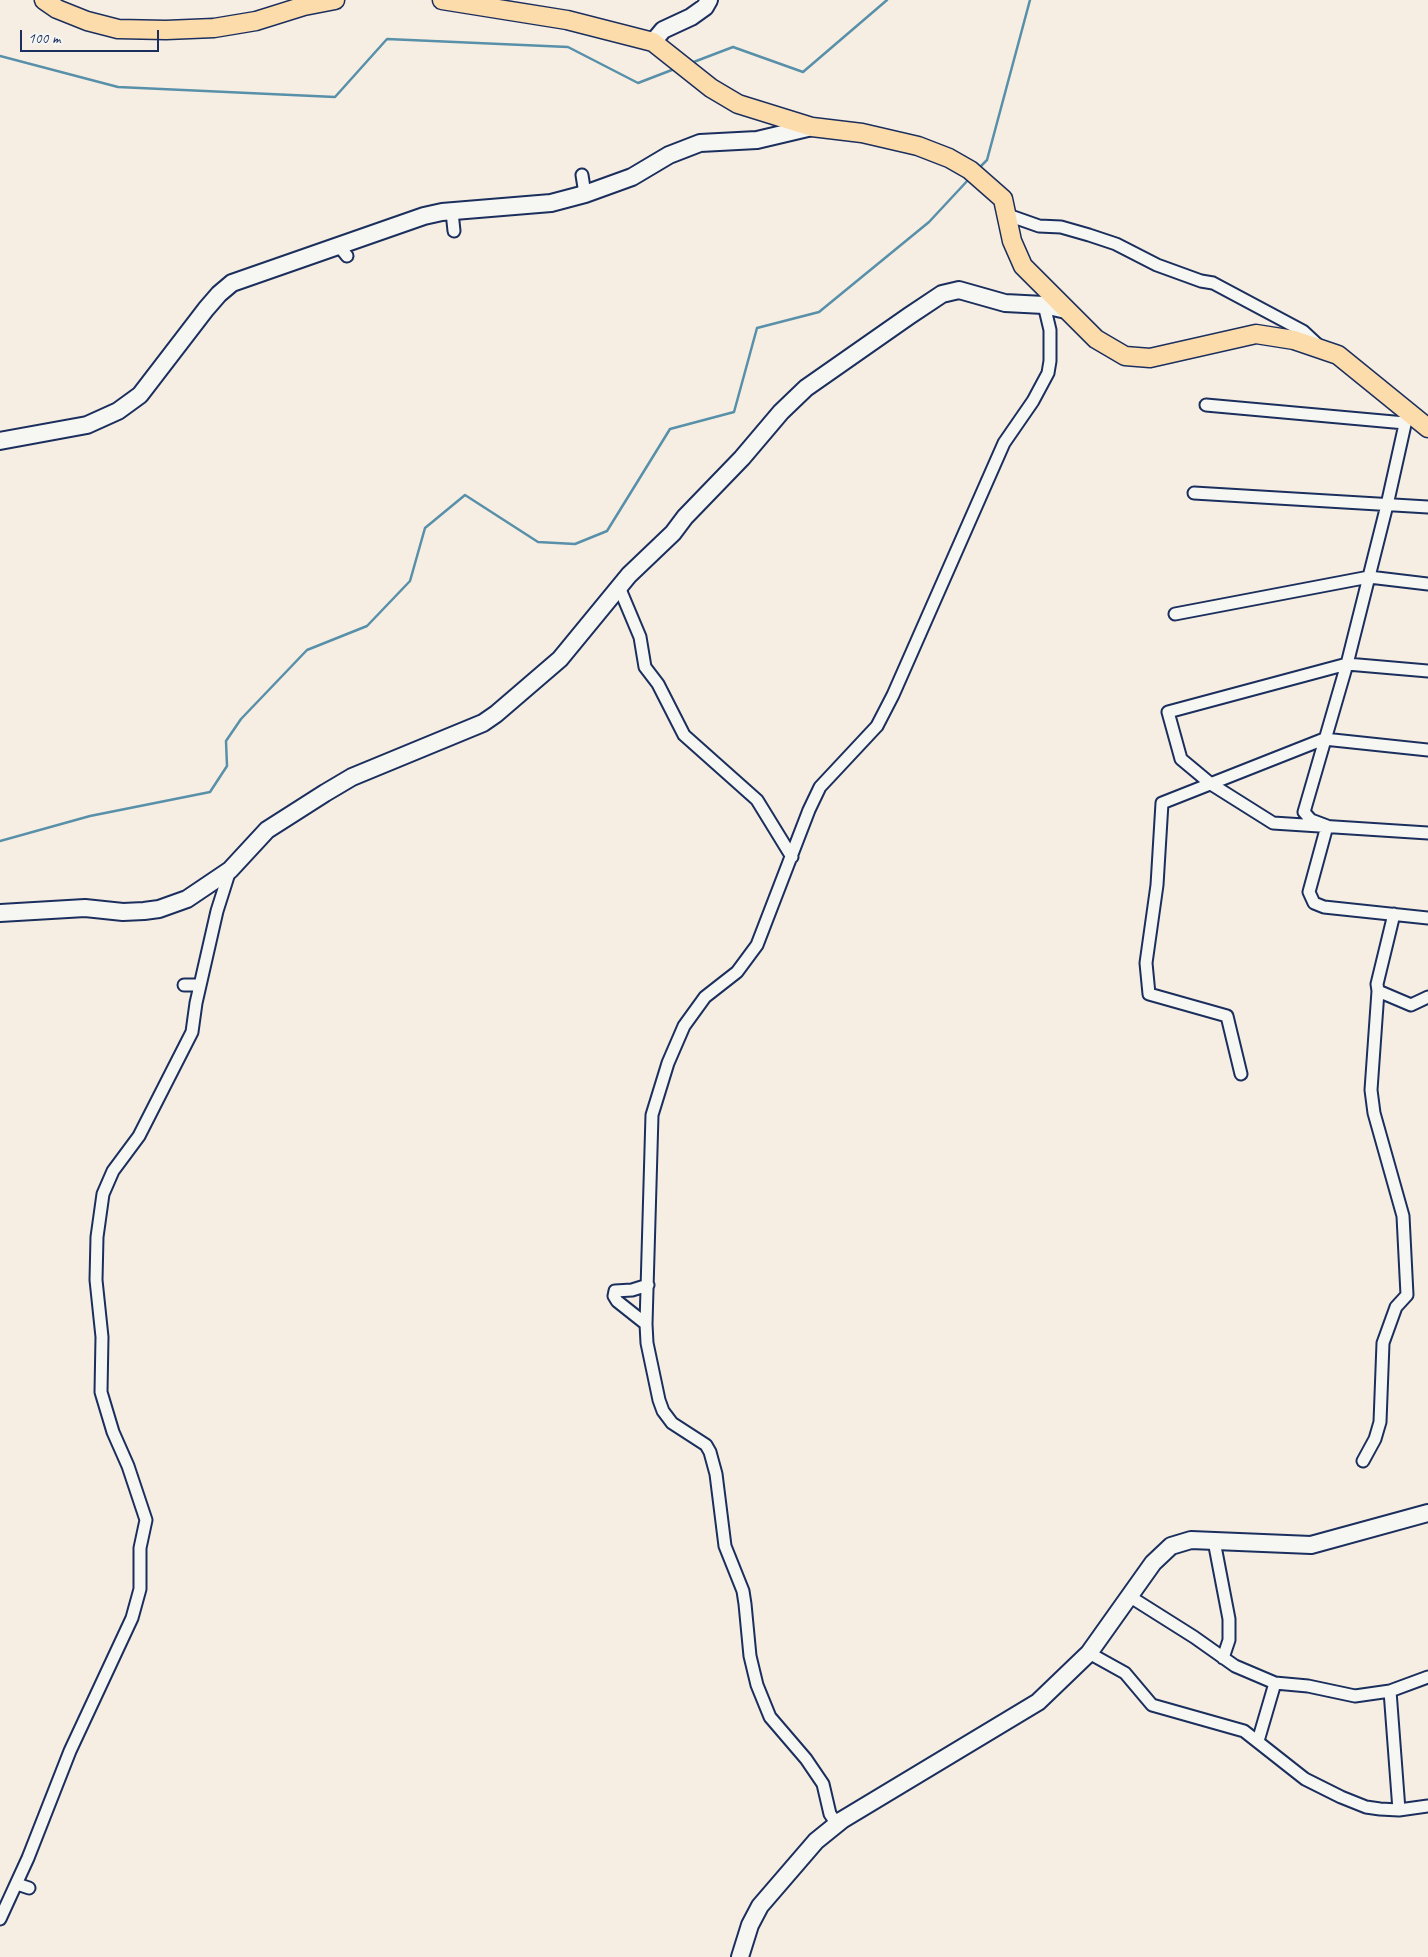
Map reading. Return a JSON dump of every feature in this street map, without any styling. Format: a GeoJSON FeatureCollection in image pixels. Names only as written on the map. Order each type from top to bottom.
{"type":"FeatureCollection","features":[{"type":"Feature","properties":{"kind":"main road"},"geometry":{"type":"LineString","coordinates":[[44,0],[57,9],[118,29],[166,30],[214,28],[256,21],[304,6],[335,0]]}},
{"type":"Feature","properties":{"kind":"main road"},"geometry":{"type":"LineString","coordinates":[[442,0],[567,20],[653,42],[695,75],[738,104],[812,128],[862,133],[918,146],[949,158],[970,170],[1002,199],[1012,241],[1023,266],[1096,339],[1125,356],[1150,358],[1256,334],[1321,347],[1338,355],[1407,417],[1427,425]]}},
{"type":"Feature","properties":{"kind":"main road"},"geometry":{"type":"LineString","coordinates":[[653,42],[663,30],[691,17],[705,6],[709,0]]}},
{"type":"Feature","properties":{"kind":"main road"},"geometry":{"type":"LineString","coordinates":[[0,441],[7,438],[87,425],[118,411],[140,395],[206,309],[232,283],[343,251],[424,216],[551,203],[584,194],[632,177],[669,155],[700,143],[757,140],[812,128]]}},
{"type":"Feature","properties":{"kind":"main road"},"geometry":{"type":"LineString","coordinates":[[0,914],[65,908],[123,912],[159,909],[187,899],[230,870],[267,830],[325,793],[352,777],[490,718],[560,658],[645,558],[673,533],[685,517],[742,458],[781,412],[806,388],[909,316],[942,294],[959,290],[1005,303],[1044,305],[1066,310]]}},
{"type":"Feature","properties":{"kind":"main road"},"geometry":{"type":"LineString","coordinates":[[740,1957],[750,1925],[760,1906],[796,1862],[837,1824],[962,1746],[1028,1709],[1089,1653],[1153,1563],[1171,1546],[1186,1541],[1311,1545],[1428,1513]]}},
{"type":"Feature","properties":{"kind":"street"},"geometry":{"type":"LineString","coordinates":[[582,175],[584,194]]}},
{"type":"Feature","properties":{"kind":"street"},"geometry":{"type":"LineString","coordinates":[[452,212],[454,231]]}},
{"type":"Feature","properties":{"kind":"street"},"geometry":{"type":"LineString","coordinates":[[1005,214],[1039,226],[1061,227],[1089,235],[1116,244],[1157,265],[1201,281],[1213,283],[1303,331],[1321,347]]}},
{"type":"Feature","properties":{"kind":"street"},"geometry":{"type":"LineString","coordinates":[[837,1824],[830,1814],[823,1784],[806,1759],[770,1717],[759,1692],[752,1668],[743,1591],[725,1546],[716,1474],[710,1452],[706,1445],[677,1428],[663,1411],[651,1365],[646,1324],[652,1114],[668,1063],[684,1026],[694,1009],[705,997],[738,971],[757,945],[820,787],[877,726],[1004,444],[1033,401],[1048,373],[1050,330],[1044,305]]}},
{"type":"Feature","properties":{"kind":"street"},"geometry":{"type":"LineString","coordinates":[[1206,405],[1407,417],[1347,664],[1304,812],[1311,820],[1327,826]]}},
{"type":"Feature","properties":{"kind":"street"},"geometry":{"type":"LineString","coordinates":[[1194,493],[1428,507]]}},
{"type":"Feature","properties":{"kind":"street"},"geometry":{"type":"LineString","coordinates":[[1175,614],[1369,577],[1428,584]]}},
{"type":"Feature","properties":{"kind":"street"},"geometry":{"type":"LineString","coordinates":[[620,587],[640,637],[645,667],[658,684],[684,735],[757,800],[792,857]]}},
{"type":"Feature","properties":{"kind":"street"},"geometry":{"type":"LineString","coordinates":[[1428,671],[1347,664],[1168,712],[1181,759],[1211,784],[1273,823],[1428,833]]}},
{"type":"Feature","properties":{"kind":"street"},"geometry":{"type":"LineString","coordinates":[[1241,1074],[1227,1016],[1149,994],[1146,963],[1156,884],[1162,803],[1324,739],[1428,750]]}},
{"type":"Feature","properties":{"kind":"street"},"geometry":{"type":"LineString","coordinates":[[1327,826],[1308,892],[1314,903],[1324,907],[1428,918]]}},
{"type":"Feature","properties":{"kind":"street"},"geometry":{"type":"LineString","coordinates":[[0,1919],[17,1884],[70,1751],[132,1618],[140,1589],[140,1548],[146,1520],[128,1466],[113,1432],[101,1392],[102,1337],[97,1236],[103,1194],[113,1171],[139,1136],[189,1038],[217,911],[230,870]]}},
{"type":"Feature","properties":{"kind":"street"},"geometry":{"type":"LineString","coordinates":[[1363,1461],[1375,1439],[1380,1422],[1383,1343],[1396,1307],[1407,1295],[1403,1216],[1374,1113],[1371,1090],[1377,984],[1394,914]]}},
{"type":"Feature","properties":{"kind":"street"},"geometry":{"type":"LineString","coordinates":[[184,985],[200,985]]}},
{"type":"Feature","properties":{"kind":"street"},"geometry":{"type":"LineString","coordinates":[[1378,991],[1411,1004],[1428,997]]}},
{"type":"Feature","properties":{"kind":"street"},"geometry":{"type":"LineString","coordinates":[[646,1324],[614,1296],[615,1291],[632,1290],[648,1285]]}},
{"type":"Feature","properties":{"kind":"street"},"geometry":{"type":"LineString","coordinates":[[1214,1541],[1229,1619],[1229,1640],[1224,1658]]}},
{"type":"Feature","properties":{"kind":"street"},"geometry":{"type":"LineString","coordinates":[[1129,1596],[1243,1670],[1275,1683],[1308,1686],[1355,1696],[1390,1690],[1428,1678]]}},
{"type":"Feature","properties":{"kind":"street"},"geometry":{"type":"LineString","coordinates":[[1089,1653],[1125,1673],[1145,1699],[1159,1708],[1244,1731],[1281,1761],[1319,1787],[1366,1807],[1399,1810],[1428,1806]]}},
{"type":"Feature","properties":{"kind":"street"},"geometry":{"type":"LineString","coordinates":[[1258,1741],[1275,1683]]}},
{"type":"Feature","properties":{"kind":"street"},"geometry":{"type":"LineString","coordinates":[[1390,1690],[1399,1810]]}},
{"type":"Feature","properties":{"kind":"street"},"geometry":{"type":"LineString","coordinates":[[17,1884],[29,1888]]}},
{"type":"Feature","properties":{"kind":"waterway"},"geometry":{"type":"LineString","coordinates":[[691,63],[733,47],[803,72],[887,0]]}},
{"type":"Feature","properties":{"kind":"waterway"},"geometry":{"type":"LineString","coordinates":[[978,169],[987,160],[1030,0]]}},
{"type":"Feature","properties":{"kind":"waterway"},"geometry":{"type":"LineString","coordinates":[[0,56],[118,87],[335,97],[387,39],[568,47],[638,83],[677,68]]}},
{"type":"Feature","properties":{"kind":"waterway"},"geometry":{"type":"LineString","coordinates":[[0,841],[90,816],[210,792],[227,766],[226,741],[241,719],[307,650],[367,626],[410,581],[425,528],[465,495],[538,542],[575,544],[607,531],[670,429],[734,412],[757,328],[819,312],[929,222],[969,179]]}}]}
